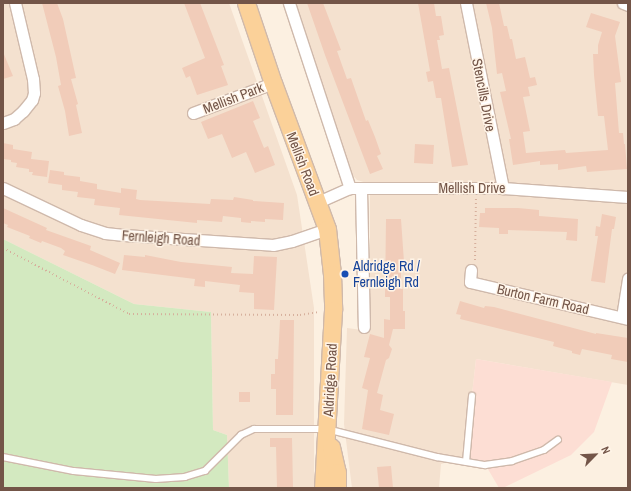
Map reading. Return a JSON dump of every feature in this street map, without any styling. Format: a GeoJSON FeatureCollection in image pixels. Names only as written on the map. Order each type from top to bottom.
{"type":"FeatureCollection","features":[{"type":"Feature","properties":{"kind":"main road","name":"Mellish Road"},"geometry":{"type":"LineString","coordinates":[[246,3],[272,83],[327,229],[332,274],[332,331]]}},
{"type":"Feature","properties":{"kind":"main road","name":"Aldridge Road"},"geometry":{"type":"LineString","coordinates":[[323,488],[332,331]]}},
{"type":"Feature","properties":{"kind":"main road","name":"Aldridge Road"},"geometry":{"type":"LineString","coordinates":[[327,429],[336,472],[337,488]]}},
{"type":"Feature","properties":{"kind":"street"},"geometry":{"type":"LineString","coordinates":[[3,123],[14,119],[23,112],[32,100],[34,93],[33,79],[15,3]]}},
{"type":"Feature","properties":{"kind":"street"},"geometry":{"type":"LineString","coordinates":[[289,3],[355,188],[364,327]]}},
{"type":"Feature","properties":{"kind":"street","name":"Stencills Drive"},"geometry":{"type":"LineString","coordinates":[[466,3],[503,188]]}},
{"type":"Feature","properties":{"kind":"street"},"geometry":{"type":"LineString","coordinates":[[623,3],[628,5]]}},
{"type":"Feature","properties":{"kind":"street","name":"Mellish Park"},"geometry":{"type":"LineString","coordinates":[[193,113],[272,83]]}},
{"type":"Feature","properties":{"kind":"street","name":"Fernleigh Road"},"geometry":{"type":"LineString","coordinates":[[3,188],[81,225],[105,233],[124,236],[273,245],[292,241],[327,229]]}},
{"type":"Feature","properties":{"kind":"street","name":"Mellish Drive"},"geometry":{"type":"LineString","coordinates":[[318,202],[355,188],[503,188],[628,197]]}},
{"type":"Feature","properties":{"kind":"street","name":"Burton Farm Road"},"geometry":{"type":"LineString","coordinates":[[471,270],[470,282],[625,318]]}},
{"type":"Feature","properties":{"kind":"street"},"geometry":{"type":"LineString","coordinates":[[625,318],[628,278]]}},
{"type":"Feature","properties":{"kind":"lane"},"geometry":{"type":"LineString","coordinates":[[466,462],[472,396]]}},
{"type":"Feature","properties":{"kind":"lane"},"geometry":{"type":"LineString","coordinates":[[3,457],[74,471],[156,479],[185,477],[205,471],[241,436],[254,429],[327,429],[437,457],[485,465],[512,461],[544,450],[558,440]]}},
{"type":"Feature","properties":{"kind":"path"},"geometry":{"type":"LineString","coordinates":[[471,270],[475,265],[477,188]]}},
{"type":"Feature","properties":{"kind":"path"},"geometry":{"type":"LineString","coordinates":[[3,248],[129,314],[300,315],[333,310]]}},
{"type":"Feature","properties":{"kind":"shaded area"},"geometry":{"type":"Polygon","coordinates":[[[3,3],[229,3],[297,195],[314,308],[314,488],[229,488],[227,435],[213,430],[211,312],[134,304],[3,239],[3,3]]]}},
{"type":"Feature","properties":{"kind":"shaded area"},"geometry":{"type":"Polygon","coordinates":[[[293,3],[628,3],[628,385],[476,359],[465,457],[441,464],[439,488],[352,488],[344,424],[347,328],[370,331],[370,184],[357,180],[349,171],[293,3]]]}},
{"type":"Feature","properties":{"kind":"shaded area"},"geometry":{"type":"Polygon","coordinates":[[[476,359],[612,382],[594,432],[571,455],[503,488],[499,488],[485,464],[465,457],[476,359]]]}},
{"type":"Feature","properties":{"kind":"green space"},"geometry":{"type":"Polygon","coordinates":[[[3,239],[134,304],[211,312],[213,430],[227,435],[229,488],[3,488],[3,239]]]}},
{"type":"Feature","properties":{"kind":"building"},"geometry":{"type":"Polygon","coordinates":[[[42,3],[57,3],[63,19],[76,78],[71,79],[78,104],[76,105],[82,133],[69,136],[65,111],[58,86],[61,85],[56,57],[42,3]]]}},
{"type":"Feature","properties":{"kind":"building"},"geometry":{"type":"Polygon","coordinates":[[[184,3],[200,3],[224,65],[221,66],[228,85],[197,95],[190,76],[186,78],[182,68],[205,58],[184,3]]]}},
{"type":"Feature","properties":{"kind":"building"},"geometry":{"type":"Polygon","coordinates":[[[307,3],[323,3],[341,50],[337,51],[347,79],[351,78],[366,121],[368,120],[375,137],[381,154],[377,156],[383,169],[370,174],[307,3]]]}},
{"type":"Feature","properties":{"kind":"building"},"geometry":{"type":"Polygon","coordinates":[[[418,3],[434,3],[436,16],[441,16],[444,35],[439,36],[440,40],[437,40],[442,69],[449,68],[468,165],[452,167],[441,98],[436,98],[433,81],[428,82],[426,72],[430,71],[418,3]]]}},
{"type":"Feature","properties":{"kind":"building"},"geometry":{"type":"Polygon","coordinates":[[[486,3],[499,3],[504,26],[507,26],[510,39],[512,39],[516,59],[525,57],[530,78],[535,77],[537,85],[528,87],[530,96],[523,97],[530,131],[523,132],[526,153],[565,150],[566,153],[608,150],[604,116],[598,116],[594,75],[593,54],[598,54],[598,45],[602,32],[586,27],[591,13],[620,22],[615,36],[621,82],[615,83],[619,133],[623,133],[627,169],[587,172],[586,166],[558,170],[558,164],[540,165],[540,161],[513,165],[509,139],[511,139],[500,92],[506,91],[502,73],[497,74],[492,28],[486,3]]]}},
{"type":"Feature","properties":{"kind":"building"},"geometry":{"type":"Polygon","coordinates":[[[3,52],[13,76],[3,79],[3,52]]]}},
{"type":"Feature","properties":{"kind":"building"},"geometry":{"type":"Polygon","coordinates":[[[253,101],[260,118],[253,121],[264,148],[268,146],[275,165],[255,173],[246,152],[232,158],[222,134],[208,139],[201,122],[253,101]]]}},
{"type":"Feature","properties":{"kind":"building"},"geometry":{"type":"Polygon","coordinates":[[[3,143],[13,145],[13,149],[32,152],[31,159],[49,161],[47,177],[32,175],[33,172],[29,172],[29,169],[16,167],[17,163],[11,162],[11,160],[3,159],[3,143]]]}},
{"type":"Feature","properties":{"kind":"building"},"geometry":{"type":"Polygon","coordinates":[[[415,144],[434,145],[433,164],[414,163],[415,144]]]}},
{"type":"Feature","properties":{"kind":"building"},"geometry":{"type":"Polygon","coordinates":[[[50,170],[64,172],[64,175],[80,177],[80,181],[97,184],[97,189],[121,193],[121,188],[137,190],[136,199],[140,200],[210,204],[211,199],[233,200],[234,197],[253,201],[284,203],[283,220],[265,219],[265,222],[251,221],[251,223],[241,222],[241,218],[223,216],[222,222],[197,220],[197,223],[119,215],[120,208],[94,205],[95,199],[77,197],[78,192],[62,190],[62,185],[48,183],[50,170]]]}},
{"type":"Feature","properties":{"kind":"building"},"geometry":{"type":"Polygon","coordinates":[[[3,208],[47,228],[46,230],[91,246],[90,250],[120,263],[115,274],[63,255],[65,251],[61,248],[42,241],[41,243],[29,238],[30,236],[7,227],[8,225],[3,223],[3,208]]]}},
{"type":"Feature","properties":{"kind":"building"},"geometry":{"type":"Polygon","coordinates":[[[485,208],[518,208],[539,210],[539,216],[578,219],[577,241],[566,240],[567,232],[508,230],[508,234],[499,234],[499,228],[479,227],[480,213],[485,213],[485,208]]]}},
{"type":"Feature","properties":{"kind":"building"},"geometry":{"type":"Polygon","coordinates":[[[602,214],[616,217],[614,229],[612,229],[605,283],[591,281],[598,236],[595,236],[596,226],[600,227],[602,214]]]}},
{"type":"Feature","properties":{"kind":"building"},"geometry":{"type":"Polygon","coordinates":[[[386,219],[401,219],[404,262],[401,262],[401,289],[403,289],[403,311],[405,311],[405,329],[393,329],[389,345],[392,349],[389,358],[386,360],[377,393],[383,395],[380,410],[394,414],[389,435],[362,429],[368,390],[362,388],[370,358],[364,357],[370,334],[384,338],[384,319],[390,320],[390,297],[385,297],[386,219]]]}},
{"type":"Feature","properties":{"kind":"building"},"geometry":{"type":"Polygon","coordinates":[[[124,255],[145,257],[145,255],[181,262],[232,267],[231,273],[253,274],[254,256],[277,257],[274,310],[254,309],[254,293],[239,292],[240,285],[205,281],[205,287],[194,286],[195,279],[122,270],[124,255]]]}},
{"type":"Feature","properties":{"kind":"building"},"geometry":{"type":"Polygon","coordinates":[[[460,301],[484,308],[485,306],[494,307],[596,334],[628,338],[628,362],[611,359],[612,355],[582,349],[580,355],[572,353],[572,351],[553,346],[554,342],[460,319],[461,315],[456,314],[460,301]]]}},
{"type":"Feature","properties":{"kind":"building"},"geometry":{"type":"Polygon","coordinates":[[[280,320],[294,320],[293,415],[276,415],[276,389],[271,389],[271,374],[275,374],[275,359],[278,359],[280,320]]]}},
{"type":"Feature","properties":{"kind":"building"},"geometry":{"type":"Polygon","coordinates":[[[239,392],[250,392],[250,402],[239,402],[239,392]]]}},
{"type":"Feature","properties":{"kind":"building"},"geometry":{"type":"Polygon","coordinates":[[[270,438],[292,438],[293,488],[277,488],[276,447],[270,447],[270,438]]]}},
{"type":"Feature","properties":{"kind":"building"},"geometry":{"type":"Polygon","coordinates":[[[391,466],[393,488],[379,488],[377,467],[391,466]]]}},
{"type":"Feature","properties":{"kind":"place","name":"Aldridge Rd / Fernleigh Rd"},"geometry":{"type":"Point","coordinates":[345,274]}}]}
